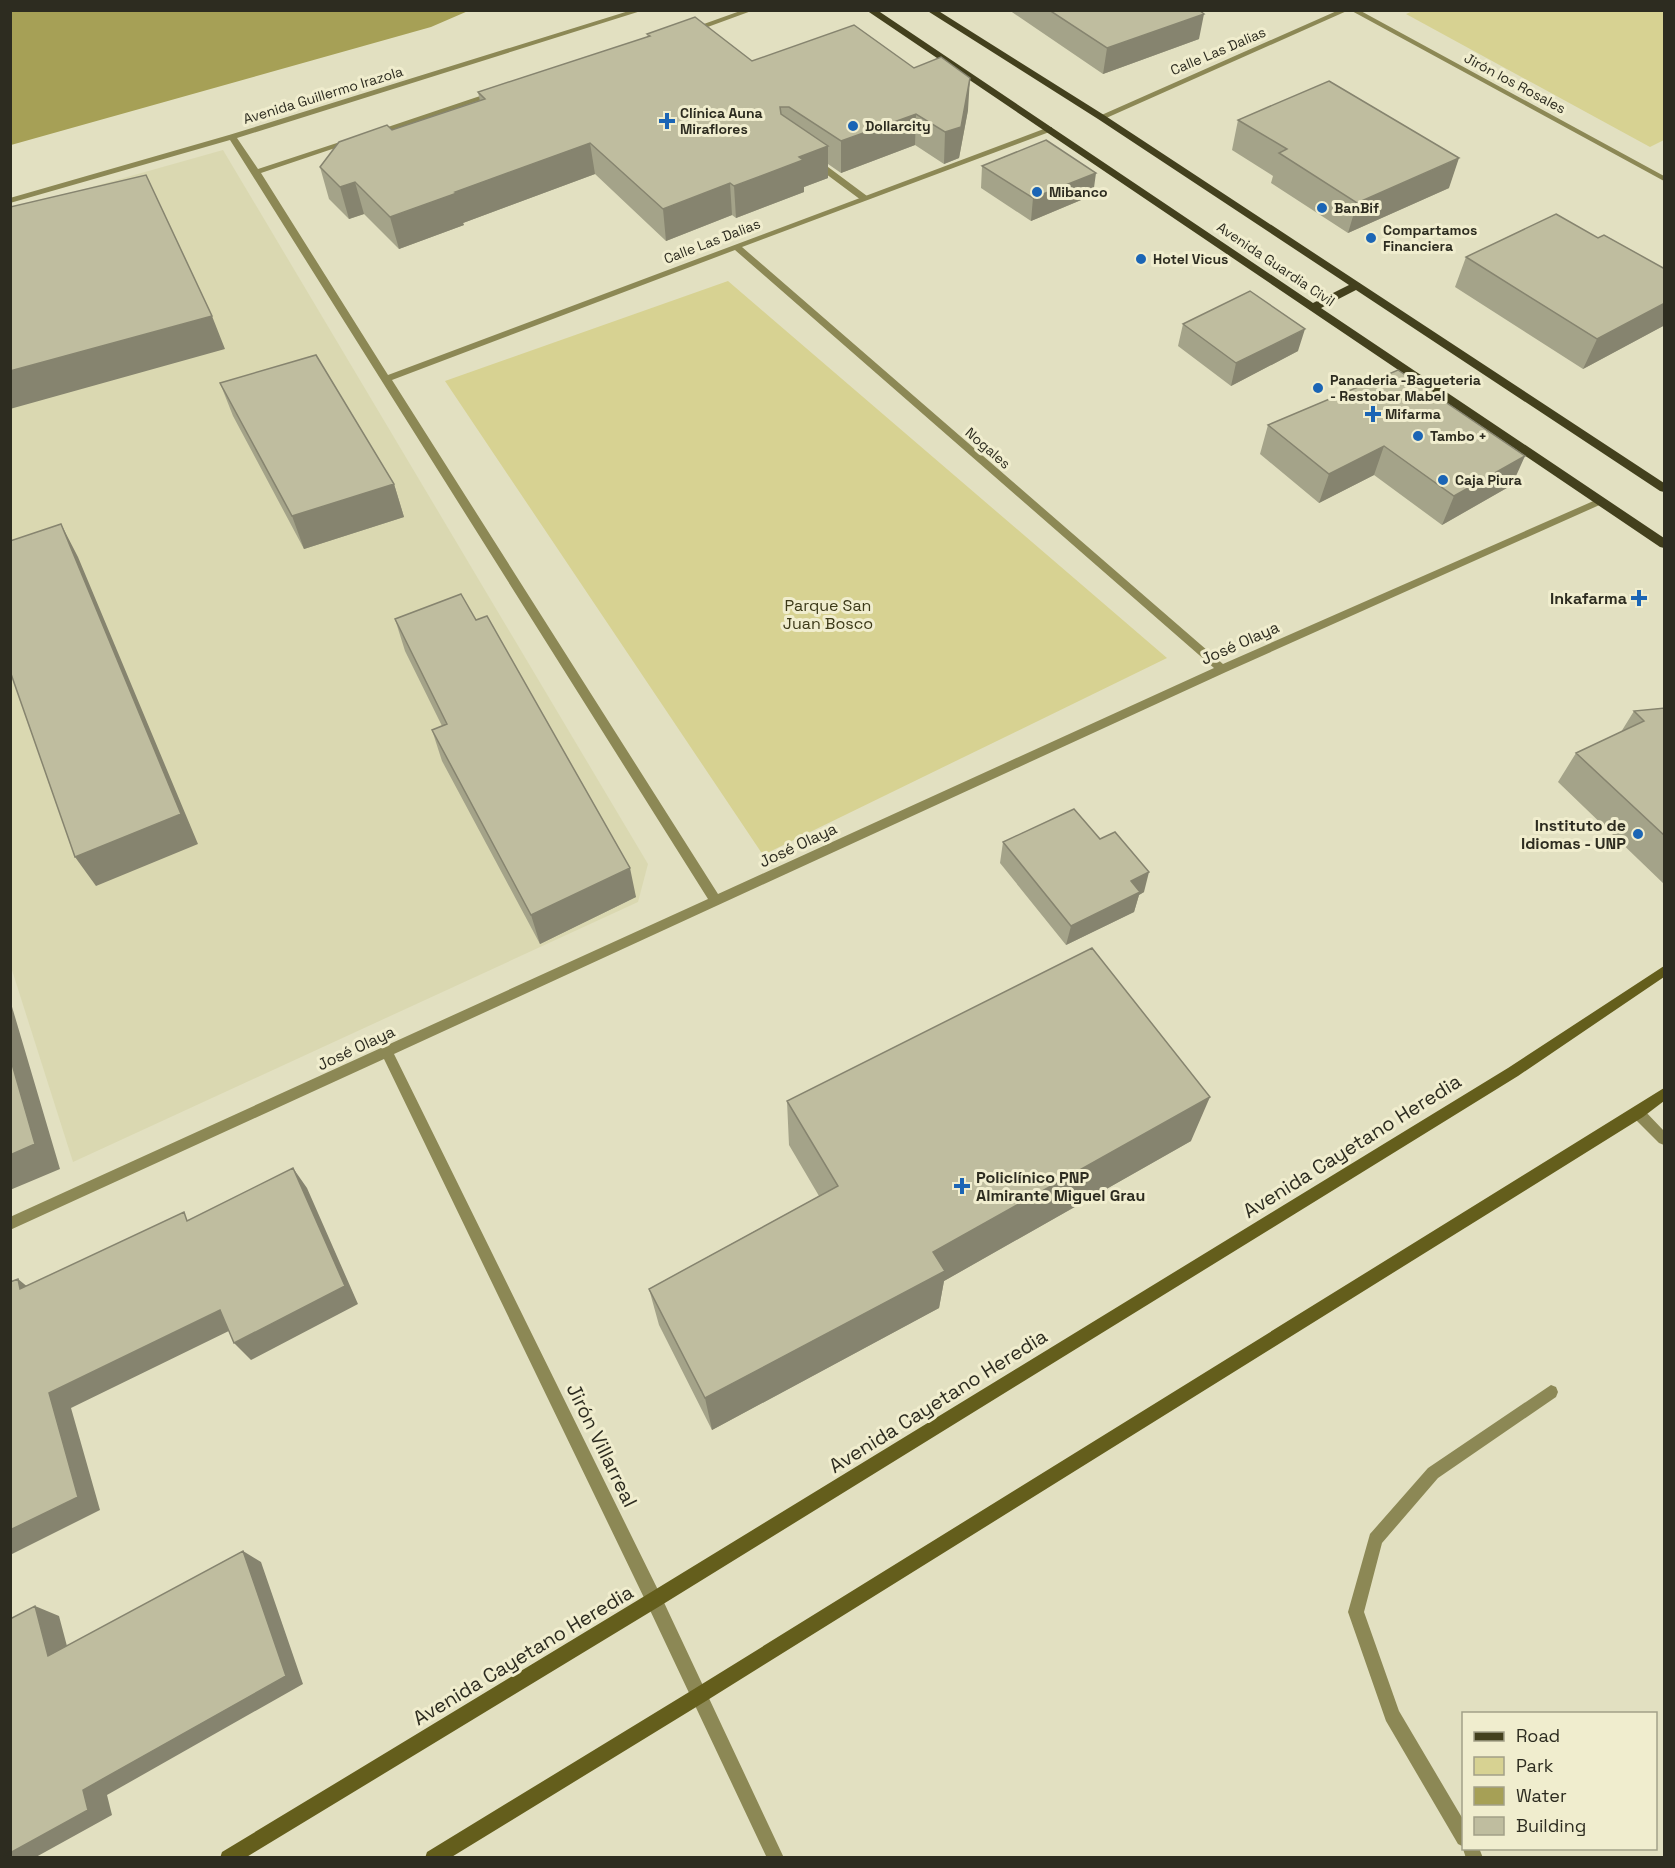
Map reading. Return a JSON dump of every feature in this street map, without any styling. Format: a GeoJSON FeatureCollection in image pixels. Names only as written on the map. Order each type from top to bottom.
{"type":"FeatureCollection","features":[{"type":"Feature","properties":{"kind":"main road","name":"Avenida Guardia Civil"},"geometry":{"type":"LineString","coordinates":[[870,10],[1665,544]]}},
{"type":"Feature","properties":{"kind":"main road","name":"Avenida Guardia Civil"},"geometry":{"type":"LineString","coordinates":[[930,10],[1101,117],[1665,488]]}},
{"type":"Feature","properties":{"kind":"main road"},"geometry":{"type":"LineString","coordinates":[[1314,307],[1357,285]]}},
{"type":"Feature","properties":{"kind":"main road","name":"Avenida Cayetano Heredia"},"geometry":{"type":"LineString","coordinates":[[228,1857],[654,1600],[1513,1072],[1665,971]]}},
{"type":"Feature","properties":{"kind":"main road"},"geometry":{"type":"LineString","coordinates":[[434,1857],[700,1695],[1638,1113],[1665,1094]]}},
{"type":"Feature","properties":{"kind":"street","name":"Avenida Guillermo Irazola"},"geometry":{"type":"LineString","coordinates":[[10,201],[232,137],[641,10]]}},
{"type":"Feature","properties":{"kind":"street"},"geometry":{"type":"LineString","coordinates":[[684,33],[751,10]]}},
{"type":"Feature","properties":{"kind":"street","name":"Calle Las Dalias"},"geometry":{"type":"LineString","coordinates":[[1101,117],[1346,10]]}},
{"type":"Feature","properties":{"kind":"street","name":"Jirón los Rosales"},"geometry":{"type":"LineString","coordinates":[[1353,10],[1665,179]]}},
{"type":"Feature","properties":{"kind":"street"},"geometry":{"type":"LineString","coordinates":[[369,135],[504,91]]}},
{"type":"Feature","properties":{"kind":"street","name":"Calle Las Dalias"},"geometry":{"type":"LineString","coordinates":[[385,380],[1049,129]]}},
{"type":"Feature","properties":{"kind":"street"},"geometry":{"type":"LineString","coordinates":[[232,137],[716,901]]}},
{"type":"Feature","properties":{"kind":"street"},"geometry":{"type":"LineString","coordinates":[[256,172],[358,139]]}},
{"type":"Feature","properties":{"kind":"street"},"geometry":{"type":"LineString","coordinates":[[805,155],[864,198]]}},
{"type":"Feature","properties":{"kind":"street","name":"Nogales"},"geometry":{"type":"LineString","coordinates":[[736,247],[1222,669]]}},
{"type":"Feature","properties":{"kind":"street","name":"José Olaya"},"geometry":{"type":"LineString","coordinates":[[10,1224],[1222,669],[1601,501]]}},
{"type":"Feature","properties":{"kind":"street","name":"Jirón Villarreal"},"geometry":{"type":"LineString","coordinates":[[387,1052],[700,1695],[776,1857]]}},
{"type":"Feature","properties":{"kind":"street"},"geometry":{"type":"LineString","coordinates":[[1638,1113],[1665,1139]]}},
{"type":"Feature","properties":{"kind":"street"},"geometry":{"type":"LineString","coordinates":[[1462,1835],[1392,1715],[1356,1612],[1375,1539],[1433,1473],[1551,1392]]}},
{"type":"Feature","properties":{"kind":"shaded area"},"geometry":{"type":"Polygon","coordinates":[[[223,150],[648,864],[638,902],[73,1162],[11,967],[10,210],[223,150]]]}},
{"type":"Feature","properties":{"kind":"green space"},"geometry":{"type":"Polygon","coordinates":[[[1413,11],[1664,11],[1664,140],[1650,147],[1406,14],[1413,11]]]}},
{"type":"Feature","properties":{"kind":"green space","name":"Parque San Juan Bosco"},"geometry":{"type":"Polygon","coordinates":[[[728,281],[1167,658],[763,855],[445,381],[728,281]]]}},
{"type":"Feature","properties":{"kind":"water"},"geometry":{"type":"Polygon","coordinates":[[[11,10],[468,11],[431,27],[11,145],[11,10]]]}},
{"type":"Feature","properties":{"kind":"building"},"geometry":{"type":"Polygon","coordinates":[[[1049,10],[1199,10],[1204,14],[1107,48],[1049,10]]]}},
{"type":"Feature","properties":{"kind":"building"},"geometry":{"type":"Polygon","coordinates":[[[695,17],[752,61],[854,25],[914,68],[941,57],[970,78],[961,127],[945,132],[916,114],[841,141],[789,107],[780,107],[781,114],[828,146],[799,157],[803,160],[734,186],[730,183],[663,209],[590,143],[390,217],[355,182],[340,187],[320,167],[339,142],[387,125],[392,130],[485,99],[478,92],[650,36],[647,34],[695,17]]]}},
{"type":"Feature","properties":{"kind":"building"},"geometry":{"type":"Polygon","coordinates":[[[1329,81],[1459,158],[1357,203],[1279,153],[1287,149],[1238,120],[1329,81]]]}},
{"type":"Feature","properties":{"kind":"building"},"geometry":{"type":"Polygon","coordinates":[[[1046,140],[1096,173],[1033,198],[982,166],[1046,140]]]}},
{"type":"Feature","properties":{"kind":"building"},"geometry":{"type":"Polygon","coordinates":[[[146,175],[212,316],[10,371],[10,207],[146,175]]]}},
{"type":"Feature","properties":{"kind":"building"},"geometry":{"type":"Polygon","coordinates":[[[1556,214],[1598,238],[1604,235],[1665,269],[1665,303],[1597,339],[1466,257],[1556,214]]]}},
{"type":"Feature","properties":{"kind":"building"},"geometry":{"type":"Polygon","coordinates":[[[1250,291],[1305,329],[1236,363],[1183,324],[1250,291]]]}},
{"type":"Feature","properties":{"kind":"building"},"geometry":{"type":"Polygon","coordinates":[[[316,355],[394,484],[292,516],[220,383],[316,355]]]}},
{"type":"Feature","properties":{"kind":"building"},"geometry":{"type":"Polygon","coordinates":[[[1398,370],[1525,456],[1454,496],[1384,446],[1329,474],[1268,425],[1398,370]]]}},
{"type":"Feature","properties":{"kind":"building"},"geometry":{"type":"Polygon","coordinates":[[[61,524],[181,814],[75,857],[10,671],[10,541],[61,524]]]}},
{"type":"Feature","properties":{"kind":"building"},"geometry":{"type":"Polygon","coordinates":[[[461,594],[476,620],[487,616],[630,868],[531,915],[432,730],[447,724],[395,619],[461,594]]]}},
{"type":"Feature","properties":{"kind":"building"},"geometry":{"type":"Polygon","coordinates":[[[1665,708],[1665,836],[1576,753],[1644,721],[1634,711],[1665,708]]]}},
{"type":"Feature","properties":{"kind":"building"},"geometry":{"type":"Polygon","coordinates":[[[1074,809],[1100,839],[1115,832],[1149,872],[1131,881],[1140,892],[1071,926],[1003,842],[1074,809]]]}},
{"type":"Feature","properties":{"kind":"building","name":"Policlínico PNP Almirante Miguel Grau"},"geometry":{"type":"Polygon","coordinates":[[[1092,948],[1210,1097],[933,1252],[945,1271],[705,1398],[649,1289],[838,1186],[787,1101],[1092,948]]]}},
{"type":"Feature","properties":{"kind":"building"},"geometry":{"type":"Polygon","coordinates":[[[10,1057],[35,1144],[10,1155],[10,1057]]]}},
{"type":"Feature","properties":{"kind":"building"},"geometry":{"type":"Polygon","coordinates":[[[293,1168],[345,1286],[234,1343],[220,1310],[49,1393],[78,1497],[10,1530],[10,1282],[18,1279],[20,1289],[184,1212],[187,1221],[293,1168]]]}},
{"type":"Feature","properties":{"kind":"building"},"geometry":{"type":"Polygon","coordinates":[[[243,1551],[286,1676],[83,1790],[88,1810],[10,1853],[10,1619],[35,1606],[48,1656],[243,1551]]]}},
{"type":"Feature","properties":{"kind":"place","name":"Clínica Auna Miraflores"},"geometry":{"type":"Point","coordinates":[667,121]}},
{"type":"Feature","properties":{"kind":"place","name":"Dollarcity"},"geometry":{"type":"Point","coordinates":[853,126]}},
{"type":"Feature","properties":{"kind":"place","name":"Mibanco"},"geometry":{"type":"Point","coordinates":[1037,192]}},
{"type":"Feature","properties":{"kind":"place","name":"BanBif"},"geometry":{"type":"Point","coordinates":[1322,208]}},
{"type":"Feature","properties":{"kind":"place","name":"Compartamos Financiera"},"geometry":{"type":"Point","coordinates":[1371,238]}},
{"type":"Feature","properties":{"kind":"place","name":"Hotel Vicus"},"geometry":{"type":"Point","coordinates":[1141,259]}},
{"type":"Feature","properties":{"kind":"place","name":"Panaderia -Bagueteria - Restobar Mabel"},"geometry":{"type":"Point","coordinates":[1318,388]}},
{"type":"Feature","properties":{"kind":"place","name":"Mifarma"},"geometry":{"type":"Point","coordinates":[1373,414]}},
{"type":"Feature","properties":{"kind":"place","name":"Tambo +"},"geometry":{"type":"Point","coordinates":[1418,436]}},
{"type":"Feature","properties":{"kind":"place","name":"Caja Piura"},"geometry":{"type":"Point","coordinates":[1443,480]}},
{"type":"Feature","properties":{"kind":"place","name":"Inkafarma"},"geometry":{"type":"Point","coordinates":[1639,598]}},
{"type":"Feature","properties":{"kind":"place","name":"Instituto de Idiomas - UNP"},"geometry":{"type":"Point","coordinates":[1638,834]}},
{"type":"Feature","properties":{"kind":"place","name":"Policlínico PNP Almirante Miguel Grau"},"geometry":{"type":"Point","coordinates":[962,1186]}}]}
